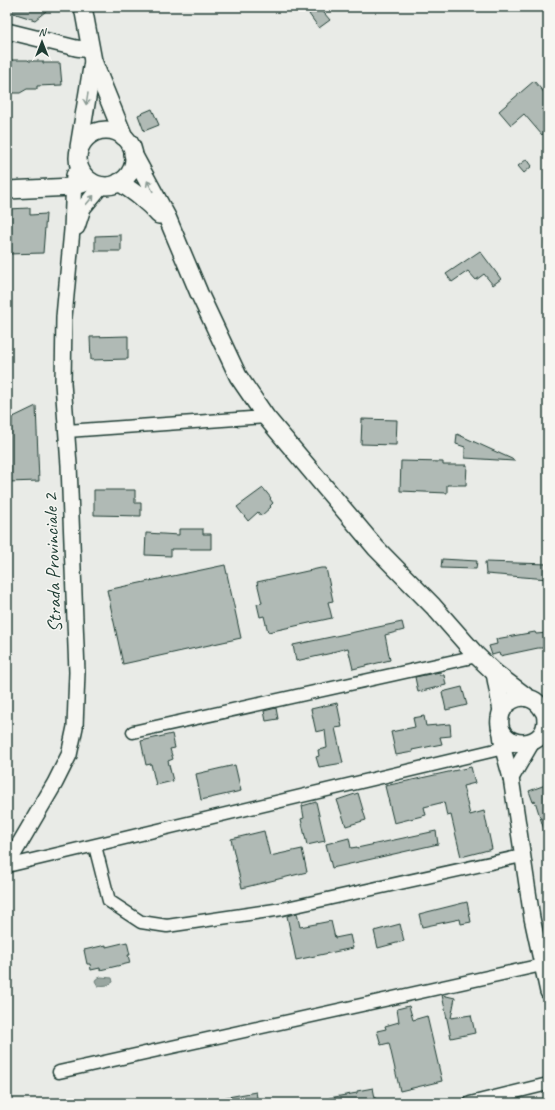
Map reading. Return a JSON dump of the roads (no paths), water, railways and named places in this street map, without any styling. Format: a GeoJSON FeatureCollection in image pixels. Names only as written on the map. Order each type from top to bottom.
{"type":"FeatureCollection","features":[{"type":"Feature","properties":{"kind":"main road"},"geometry":{"type":"LineString","coordinates":[[83,7],[92,55],[124,137]]}},
{"type":"Feature","properties":{"kind":"main road"},"geometry":{"type":"LineString","coordinates":[[76,168],[92,55]]}},
{"type":"Feature","properties":{"kind":"main road"},"geometry":{"type":"LineString","coordinates":[[7,190],[49,187],[63,183],[76,168],[84,140],[90,134],[99,131],[112,131],[124,137],[129,142],[133,154],[167,218],[199,293],[238,376],[266,417],[376,548],[433,606],[477,656],[495,673],[541,706],[546,715],[545,726],[535,741],[515,743],[508,739],[503,733],[495,673]]}},
{"type":"Feature","properties":{"kind":"main road"},"geometry":{"type":"LineString","coordinates":[[76,168],[80,169],[84,176],[96,183],[111,185],[126,177],[133,163],[133,154]]}},
{"type":"Feature","properties":{"kind":"main road"},"geometry":{"type":"LineString","coordinates":[[76,168],[96,183]]}},
{"type":"Feature","properties":{"kind":"main road"},"geometry":{"type":"LineString","coordinates":[[119,182],[138,194],[151,205],[174,233]]}},
{"type":"Feature","properties":{"kind":"main road"},"geometry":{"type":"LineString","coordinates":[[501,718],[506,704],[512,700],[528,698]]}},
{"type":"Feature","properties":{"kind":"street"},"geometry":{"type":"LineString","coordinates":[[7,31],[76,48],[92,55]]}},
{"type":"Feature","properties":{"kind":"street"},"geometry":{"type":"LineString","coordinates":[[71,243],[76,168]]}},
{"type":"Feature","properties":{"kind":"street"},"geometry":{"type":"LineString","coordinates":[[71,243],[83,208],[96,183]]}},
{"type":"Feature","properties":{"kind":"street","name":"Strada Provinciale 2"},"geometry":{"type":"LineString","coordinates":[[7,866],[55,783],[69,755],[75,727],[77,672],[63,383],[64,317],[71,243]]}},
{"type":"Feature","properties":{"kind":"street"},"geometry":{"type":"LineString","coordinates":[[66,431],[266,417]]}},
{"type":"Feature","properties":{"kind":"street"},"geometry":{"type":"LineString","coordinates":[[133,732],[477,656]]}},
{"type":"Feature","properties":{"kind":"street"},"geometry":{"type":"LineString","coordinates":[[501,718],[503,748],[511,778],[532,918],[548,992]]}},
{"type":"Feature","properties":{"kind":"street"},"geometry":{"type":"LineString","coordinates":[[7,866],[535,741]]}},
{"type":"Feature","properties":{"kind":"street"},"geometry":{"type":"LineString","coordinates":[[511,778],[535,741]]}},
{"type":"Feature","properties":{"kind":"street"},"geometry":{"type":"LineString","coordinates":[[95,846],[109,900],[141,922],[167,926],[282,909],[522,856]]}},
{"type":"Feature","properties":{"kind":"street"},"geometry":{"type":"LineString","coordinates":[[59,1072],[542,965]]}},
{"type":"Feature","properties":{"kind":"street"},"geometry":{"type":"LineString","coordinates":[[470,1103],[548,1084]]}}]}
